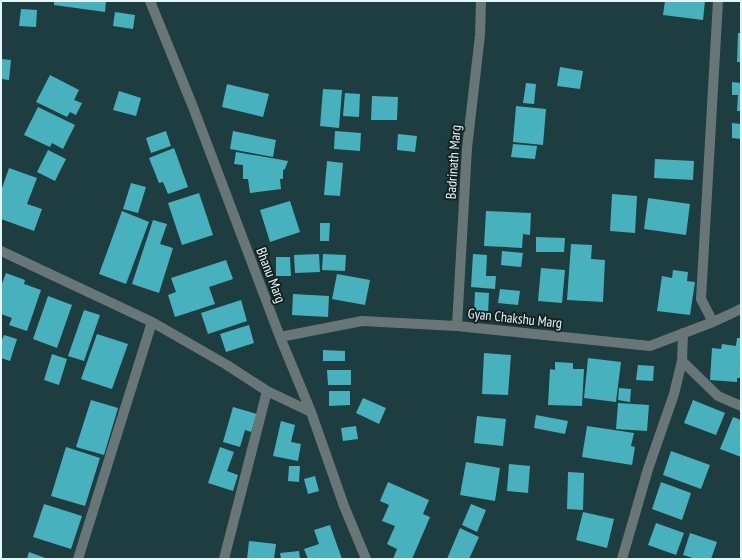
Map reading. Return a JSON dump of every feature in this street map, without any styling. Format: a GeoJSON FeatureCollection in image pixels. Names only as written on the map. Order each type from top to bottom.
{"type":"FeatureCollection","features":[{"type":"Feature","properties":{"kind":"street","name":"Bhanu Marg"},"geometry":{"type":"LineString","coordinates":[[150,1],[193,107],[280,337],[311,412],[344,506],[366,559]]}},
{"type":"Feature","properties":{"kind":"street","name":"Badrinath Marg"},"geometry":{"type":"LineString","coordinates":[[458,326],[467,148],[480,35],[481,1]]}},
{"type":"Feature","properties":{"kind":"street"},"geometry":{"type":"LineString","coordinates":[[713,322],[701,299],[718,1]]}},
{"type":"Feature","properties":{"kind":"street"},"geometry":{"type":"LineString","coordinates":[[1,251],[152,322],[227,365],[267,391],[311,412]]}},
{"type":"Feature","properties":{"kind":"street","name":"Gyan Chakshu Marg"},"geometry":{"type":"LineString","coordinates":[[280,337],[362,321],[458,326],[650,346],[713,322],[741,309]]}},
{"type":"Feature","properties":{"kind":"street"},"geometry":{"type":"LineString","coordinates":[[78,559],[152,322]]}},
{"type":"Feature","properties":{"kind":"street"},"geometry":{"type":"LineString","coordinates":[[622,559],[648,469],[674,394],[682,361],[683,333]]}},
{"type":"Feature","properties":{"kind":"street"},"geometry":{"type":"LineString","coordinates":[[682,361],[718,396],[741,406]]}},
{"type":"Feature","properties":{"kind":"street"},"geometry":{"type":"LineString","coordinates":[[224,559],[267,391]]}},
{"type":"Feature","properties":{"kind":"building"},"geometry":{"type":"Polygon","coordinates":[[[54,1],[106,1],[105,12],[54,5],[54,1]]]}},
{"type":"Feature","properties":{"kind":"building"},"geometry":{"type":"Polygon","coordinates":[[[665,1],[705,1],[703,20],[663,15],[665,1]]]}},
{"type":"Feature","properties":{"kind":"building"},"geometry":{"type":"Polygon","coordinates":[[[21,9],[37,10],[36,27],[19,26],[21,9]]]}},
{"type":"Feature","properties":{"kind":"building"},"geometry":{"type":"Polygon","coordinates":[[[115,12],[135,15],[133,29],[113,26],[115,12]]]}},
{"type":"Feature","properties":{"kind":"building"},"geometry":{"type":"Polygon","coordinates":[[[738,33],[741,33],[741,62],[737,62],[738,33]]]}},
{"type":"Feature","properties":{"kind":"building"},"geometry":{"type":"Polygon","coordinates":[[[1,59],[11,60],[9,80],[1,79],[1,59]]]}},
{"type":"Feature","properties":{"kind":"building"},"geometry":{"type":"Polygon","coordinates":[[[560,67],[583,71],[580,89],[557,86],[560,67]]]}},
{"type":"Feature","properties":{"kind":"building"},"geometry":{"type":"Polygon","coordinates":[[[50,75],[79,90],[74,100],[82,103],[76,115],[70,112],[67,117],[36,102],[50,75]]]}},
{"type":"Feature","properties":{"kind":"building"},"geometry":{"type":"Polygon","coordinates":[[[732,82],[741,83],[741,111],[737,111],[738,95],[732,95],[732,82]]]}},
{"type":"Feature","properties":{"kind":"building"},"geometry":{"type":"Polygon","coordinates":[[[526,83],[536,84],[534,104],[523,103],[526,83]]]}},
{"type":"Feature","properties":{"kind":"building"},"geometry":{"type":"Polygon","coordinates":[[[227,84],[269,94],[263,117],[222,107],[227,84]]]}},
{"type":"Feature","properties":{"kind":"building"},"geometry":{"type":"Polygon","coordinates":[[[323,89],[342,90],[339,128],[320,126],[323,89]]]}},
{"type":"Feature","properties":{"kind":"building"},"geometry":{"type":"Polygon","coordinates":[[[119,91],[141,98],[136,116],[113,110],[119,91]]]}},
{"type":"Feature","properties":{"kind":"building"},"geometry":{"type":"Polygon","coordinates":[[[345,93],[360,94],[359,117],[343,116],[345,93]]]}},
{"type":"Feature","properties":{"kind":"building"},"geometry":{"type":"Polygon","coordinates":[[[372,96],[398,97],[397,120],[371,120],[372,96]]]}},
{"type":"Feature","properties":{"kind":"building"},"geometry":{"type":"Polygon","coordinates":[[[516,106],[546,109],[543,145],[513,142],[516,106]]]}},
{"type":"Feature","properties":{"kind":"building"},"geometry":{"type":"Polygon","coordinates":[[[38,107],[75,125],[63,149],[52,143],[50,147],[24,135],[38,107]]]}},
{"type":"Feature","properties":{"kind":"building"},"geometry":{"type":"Polygon","coordinates":[[[732,123],[741,124],[741,139],[732,138],[732,123]]]}},
{"type":"Feature","properties":{"kind":"building"},"geometry":{"type":"Polygon","coordinates":[[[166,131],[171,146],[151,153],[146,138],[166,131]]]}},
{"type":"Feature","properties":{"kind":"building"},"geometry":{"type":"Polygon","coordinates":[[[233,131],[276,140],[273,157],[230,149],[233,131]]]}},
{"type":"Feature","properties":{"kind":"building"},"geometry":{"type":"Polygon","coordinates":[[[335,131],[361,133],[360,151],[334,149],[335,131]]]}},
{"type":"Feature","properties":{"kind":"building"},"geometry":{"type":"Polygon","coordinates":[[[398,134],[417,136],[415,152],[397,150],[398,134]]]}},
{"type":"Feature","properties":{"kind":"building"},"geometry":{"type":"Polygon","coordinates":[[[513,144],[537,146],[535,159],[511,157],[513,144]]]}},
{"type":"Feature","properties":{"kind":"building"},"geometry":{"type":"Polygon","coordinates":[[[174,148],[188,187],[168,194],[163,182],[159,183],[149,158],[174,148]]]}},
{"type":"Feature","properties":{"kind":"building"},"geometry":{"type":"Polygon","coordinates":[[[48,150],[66,159],[55,181],[37,172],[48,150]]]}},
{"type":"Feature","properties":{"kind":"building"},"geometry":{"type":"Polygon","coordinates":[[[236,152],[288,161],[285,169],[283,170],[283,179],[280,179],[281,189],[250,193],[248,179],[243,179],[243,165],[234,164],[236,152]]]}},
{"type":"Feature","properties":{"kind":"building"},"geometry":{"type":"Polygon","coordinates":[[[655,159],[694,161],[693,180],[654,178],[655,159]]]}},
{"type":"Feature","properties":{"kind":"building"},"geometry":{"type":"Polygon","coordinates":[[[327,161],[343,163],[340,196],[324,195],[327,161]]]}},
{"type":"Feature","properties":{"kind":"building"},"geometry":{"type":"Polygon","coordinates":[[[9,168],[37,178],[27,204],[42,209],[34,231],[1,219],[1,191],[9,168]]]}},
{"type":"Feature","properties":{"kind":"building"},"geometry":{"type":"Polygon","coordinates":[[[131,183],[146,187],[138,213],[123,209],[131,183]]]}},
{"type":"Feature","properties":{"kind":"building"},"geometry":{"type":"Polygon","coordinates":[[[199,193],[213,235],[182,245],[168,203],[199,193]]]}},
{"type":"Feature","properties":{"kind":"building"},"geometry":{"type":"Polygon","coordinates":[[[612,194],[637,196],[635,233],[610,231],[612,194]]]}},
{"type":"Feature","properties":{"kind":"building"},"geometry":{"type":"Polygon","coordinates":[[[648,198],[690,204],[686,235],[644,229],[648,198]]]}},
{"type":"Feature","properties":{"kind":"building"},"geometry":{"type":"Polygon","coordinates":[[[290,201],[300,232],[270,242],[260,210],[290,201]]]}},
{"type":"Feature","properties":{"kind":"building"},"geometry":{"type":"Polygon","coordinates":[[[122,211],[149,222],[126,284],[99,274],[122,211]]]}},
{"type":"Feature","properties":{"kind":"building"},"geometry":{"type":"Polygon","coordinates":[[[486,211],[531,213],[530,235],[523,234],[522,248],[484,246],[486,211]]]}},
{"type":"Feature","properties":{"kind":"building"},"geometry":{"type":"Polygon","coordinates":[[[153,220],[167,224],[160,244],[173,248],[159,293],[132,284],[153,220]]]}},
{"type":"Feature","properties":{"kind":"building"},"geometry":{"type":"Polygon","coordinates":[[[320,223],[330,223],[329,241],[320,241],[320,223]]]}},
{"type":"Feature","properties":{"kind":"building"},"geometry":{"type":"Polygon","coordinates":[[[536,237],[565,238],[564,252],[536,252],[536,237]]]}},
{"type":"Feature","properties":{"kind":"building"},"geometry":{"type":"Polygon","coordinates":[[[571,244],[592,245],[591,259],[605,260],[603,302],[567,300],[571,244]]]}},
{"type":"Feature","properties":{"kind":"building"},"geometry":{"type":"Polygon","coordinates":[[[502,251],[523,253],[521,267],[501,265],[502,251]]]}},
{"type":"Feature","properties":{"kind":"building"},"geometry":{"type":"Polygon","coordinates":[[[319,254],[320,272],[295,273],[294,255],[319,254]]]}},
{"type":"Feature","properties":{"kind":"building"},"geometry":{"type":"Polygon","coordinates":[[[323,254],[346,255],[345,271],[322,270],[323,254]]]}},
{"type":"Feature","properties":{"kind":"building"},"geometry":{"type":"Polygon","coordinates":[[[473,254],[487,255],[486,276],[496,276],[495,289],[471,287],[473,254]]]}},
{"type":"Feature","properties":{"kind":"building"},"geometry":{"type":"Polygon","coordinates":[[[276,257],[290,257],[291,276],[276,276],[276,257]]]}},
{"type":"Feature","properties":{"kind":"building"},"geometry":{"type":"Polygon","coordinates":[[[226,260],[233,279],[209,287],[215,304],[175,317],[168,295],[176,292],[171,278],[226,260]]]}},
{"type":"Feature","properties":{"kind":"building"},"geometry":{"type":"Polygon","coordinates":[[[541,268],[565,270],[562,303],[538,301],[541,268]]]}},
{"type":"Feature","properties":{"kind":"building"},"geometry":{"type":"Polygon","coordinates":[[[673,270],[688,272],[687,281],[695,282],[690,315],[657,311],[662,276],[672,278],[673,270]]]}},
{"type":"Feature","properties":{"kind":"building"},"geometry":{"type":"Polygon","coordinates":[[[6,273],[25,280],[24,284],[41,290],[27,331],[9,325],[12,318],[1,314],[1,286],[6,273]]]}},
{"type":"Feature","properties":{"kind":"building"},"geometry":{"type":"Polygon","coordinates":[[[337,274],[370,280],[365,305],[332,299],[337,274]]]}},
{"type":"Feature","properties":{"kind":"building"},"geometry":{"type":"Polygon","coordinates":[[[500,289],[520,291],[518,305],[498,303],[500,289]]]}},
{"type":"Feature","properties":{"kind":"building"},"geometry":{"type":"Polygon","coordinates":[[[475,292],[489,293],[488,314],[474,313],[475,292]]]}},
{"type":"Feature","properties":{"kind":"building"},"geometry":{"type":"Polygon","coordinates":[[[293,294],[329,296],[328,317],[292,315],[293,294]]]}},
{"type":"Feature","properties":{"kind":"building"},"geometry":{"type":"Polygon","coordinates":[[[48,296],[72,305],[57,348],[33,339],[48,296]]]}},
{"type":"Feature","properties":{"kind":"building"},"geometry":{"type":"Polygon","coordinates":[[[241,300],[247,321],[208,334],[201,313],[241,300]]]}},
{"type":"Feature","properties":{"kind":"building"},"geometry":{"type":"Polygon","coordinates":[[[84,310],[100,315],[84,361],[68,356],[84,310]]]}},
{"type":"Feature","properties":{"kind":"building"},"geometry":{"type":"Polygon","coordinates":[[[249,325],[254,343],[226,352],[220,334],[249,325]]]}},
{"type":"Feature","properties":{"kind":"building"},"geometry":{"type":"Polygon","coordinates":[[[97,334],[128,344],[112,389],[81,379],[97,334]]]}},
{"type":"Feature","properties":{"kind":"building"},"geometry":{"type":"Polygon","coordinates":[[[4,335],[17,339],[10,361],[1,358],[1,342],[4,335]]]}},
{"type":"Feature","properties":{"kind":"building"},"geometry":{"type":"Polygon","coordinates":[[[737,338],[741,338],[741,378],[737,378],[737,382],[710,380],[712,348],[721,349],[722,344],[736,346],[737,338]]]}},
{"type":"Feature","properties":{"kind":"building"},"geometry":{"type":"Polygon","coordinates":[[[323,350],[345,351],[345,361],[323,361],[323,350]]]}},
{"type":"Feature","properties":{"kind":"building"},"geometry":{"type":"Polygon","coordinates":[[[484,353],[511,355],[508,395],[482,394],[484,353]]]}},
{"type":"Feature","properties":{"kind":"building"},"geometry":{"type":"Polygon","coordinates":[[[52,354],[67,359],[59,385],[44,380],[52,354]]]}},
{"type":"Feature","properties":{"kind":"building"},"geometry":{"type":"Polygon","coordinates":[[[588,358],[621,362],[616,402],[584,398],[588,358]]]}},
{"type":"Feature","properties":{"kind":"building"},"geometry":{"type":"Polygon","coordinates":[[[555,362],[573,363],[573,369],[584,369],[582,406],[548,405],[550,369],[555,370],[555,362]]]}},
{"type":"Feature","properties":{"kind":"building"},"geometry":{"type":"Polygon","coordinates":[[[638,365],[654,366],[653,381],[636,380],[638,365]]]}},
{"type":"Feature","properties":{"kind":"building"},"geometry":{"type":"Polygon","coordinates":[[[327,370],[351,370],[351,385],[328,385],[327,370]]]}},
{"type":"Feature","properties":{"kind":"building"},"geometry":{"type":"Polygon","coordinates":[[[619,388],[631,389],[630,402],[618,400],[619,388]]]}},
{"type":"Feature","properties":{"kind":"building"},"geometry":{"type":"Polygon","coordinates":[[[329,391],[350,391],[350,405],[329,406],[329,391]]]}},
{"type":"Feature","properties":{"kind":"building"},"geometry":{"type":"Polygon","coordinates":[[[363,398],[386,408],[379,424],[356,413],[363,398]]]}},
{"type":"Feature","properties":{"kind":"building"},"geometry":{"type":"Polygon","coordinates":[[[91,400],[118,408],[104,455],[76,447],[91,400]]]}},
{"type":"Feature","properties":{"kind":"building"},"geometry":{"type":"Polygon","coordinates":[[[693,400],[725,413],[716,435],[684,423],[693,400]]]}},
{"type":"Feature","properties":{"kind":"building"},"geometry":{"type":"Polygon","coordinates":[[[618,403],[649,405],[647,431],[616,429],[618,403]]]}},
{"type":"Feature","properties":{"kind":"building"},"geometry":{"type":"Polygon","coordinates":[[[233,407],[257,414],[251,432],[245,430],[240,447],[223,442],[233,407]]]}},
{"type":"Feature","properties":{"kind":"building"},"geometry":{"type":"Polygon","coordinates":[[[536,415],[568,421],[565,434],[534,428],[536,415]]]}},
{"type":"Feature","properties":{"kind":"building"},"geometry":{"type":"Polygon","coordinates":[[[477,416],[506,419],[503,446],[474,443],[477,416]]]}},
{"type":"Feature","properties":{"kind":"building"},"geometry":{"type":"Polygon","coordinates":[[[733,417],[741,420],[741,457],[720,449],[733,417]]]}},
{"type":"Feature","properties":{"kind":"building"},"geometry":{"type":"Polygon","coordinates":[[[281,421],[295,425],[291,442],[301,444],[298,461],[273,456],[281,421]]]}},
{"type":"Feature","properties":{"kind":"building"},"geometry":{"type":"Polygon","coordinates":[[[356,426],[358,439],[343,441],[341,428],[356,426]]]}},
{"type":"Feature","properties":{"kind":"building"},"geometry":{"type":"Polygon","coordinates":[[[587,426],[634,433],[631,446],[635,447],[632,465],[582,457],[587,426]]]}},
{"type":"Feature","properties":{"kind":"building"},"geometry":{"type":"Polygon","coordinates":[[[66,447],[100,458],[85,506],[51,496],[66,447]]]}},
{"type":"Feature","properties":{"kind":"building"},"geometry":{"type":"Polygon","coordinates":[[[220,447],[234,452],[227,471],[238,475],[233,491],[208,483],[220,447]]]}},
{"type":"Feature","properties":{"kind":"building"},"geometry":{"type":"Polygon","coordinates":[[[671,451],[710,465],[701,489],[663,475],[671,451]]]}},
{"type":"Feature","properties":{"kind":"building"},"geometry":{"type":"Polygon","coordinates":[[[466,462],[500,468],[495,501],[460,495],[466,462]]]}},
{"type":"Feature","properties":{"kind":"building"},"geometry":{"type":"Polygon","coordinates":[[[509,464],[530,466],[528,493],[507,491],[509,464]]]}},
{"type":"Feature","properties":{"kind":"building"},"geometry":{"type":"Polygon","coordinates":[[[289,466],[300,466],[299,482],[288,481],[289,466]]]}},
{"type":"Feature","properties":{"kind":"building"},"geometry":{"type":"Polygon","coordinates":[[[568,472],[584,473],[583,510],[567,509],[568,472]]]}},
{"type":"Feature","properties":{"kind":"building"},"geometry":{"type":"Polygon","coordinates":[[[315,476],[319,491],[308,494],[304,479],[315,476]]]}},
{"type":"Feature","properties":{"kind":"building"},"geometry":{"type":"Polygon","coordinates":[[[388,482],[429,500],[423,514],[430,517],[412,559],[393,559],[397,549],[387,544],[395,526],[382,521],[389,505],[380,501],[388,482]]]}},
{"type":"Feature","properties":{"kind":"building"},"geometry":{"type":"Polygon","coordinates":[[[661,482],[691,493],[682,520],[652,509],[661,482]]]}},
{"type":"Feature","properties":{"kind":"building"},"geometry":{"type":"Polygon","coordinates":[[[44,504],[82,516],[71,549],[33,537],[44,504]]]}},
{"type":"Feature","properties":{"kind":"building"},"geometry":{"type":"Polygon","coordinates":[[[471,504],[486,510],[477,532],[462,525],[471,504]]]}},
{"type":"Feature","properties":{"kind":"building"},"geometry":{"type":"Polygon","coordinates":[[[583,512],[614,519],[607,548],[576,540],[583,512]]]}},
{"type":"Feature","properties":{"kind":"building"},"geometry":{"type":"Polygon","coordinates":[[[656,523],[684,533],[676,555],[648,545],[656,523]]]}},
{"type":"Feature","properties":{"kind":"building"},"geometry":{"type":"Polygon","coordinates":[[[330,525],[342,559],[308,559],[304,549],[319,544],[314,530],[330,525]]]}},
{"type":"Feature","properties":{"kind":"building"},"geometry":{"type":"Polygon","coordinates":[[[460,528],[479,537],[469,559],[447,559],[460,528]]]}},
{"type":"Feature","properties":{"kind":"building"},"geometry":{"type":"Polygon","coordinates":[[[690,533],[717,542],[711,559],[696,559],[683,555],[690,533]]]}},
{"type":"Feature","properties":{"kind":"building"},"geometry":{"type":"Polygon","coordinates":[[[249,541],[276,544],[274,559],[247,559],[249,541]]]}},
{"type":"Feature","properties":{"kind":"building"},"geometry":{"type":"Polygon","coordinates":[[[299,551],[300,559],[281,559],[280,553],[299,551]]]}},
{"type":"Feature","properties":{"kind":"building"},"geometry":{"type":"Polygon","coordinates":[[[29,552],[48,559],[27,559],[29,552]]]}}]}
